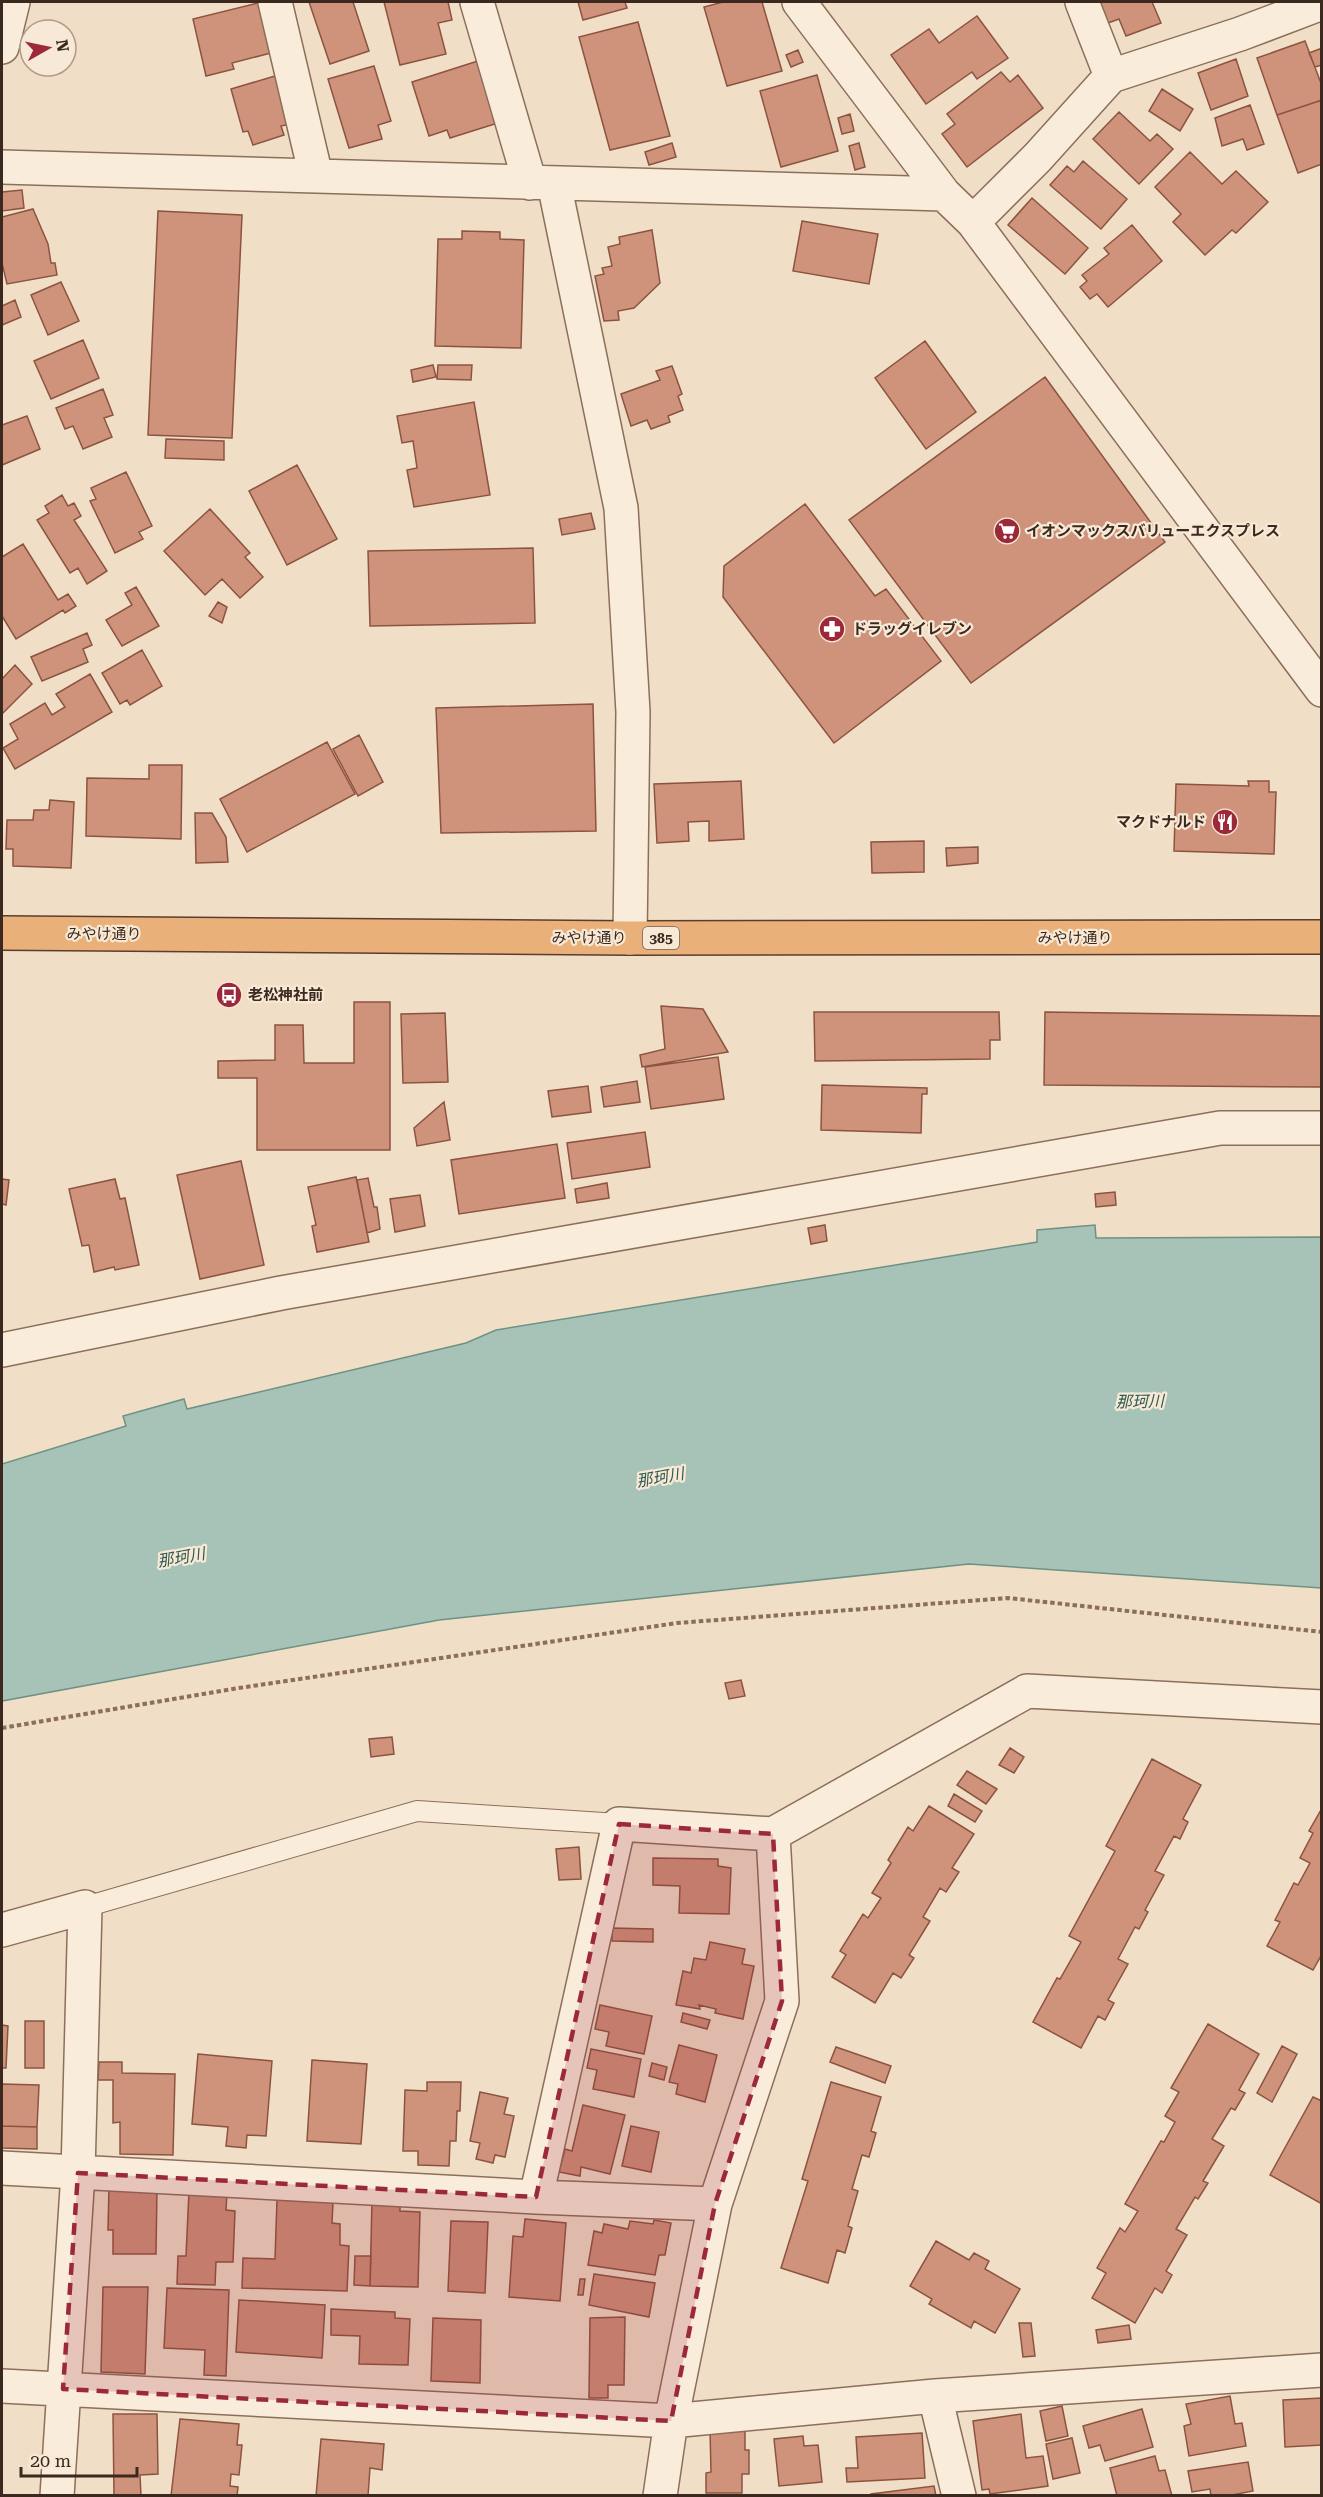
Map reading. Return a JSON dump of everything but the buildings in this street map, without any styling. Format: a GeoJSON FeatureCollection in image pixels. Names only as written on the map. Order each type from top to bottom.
{"type":"FeatureCollection","features":[{"type":"Feature","properties":{"kind":"highway","name":"みやけ通り"},"geometry":{"type":"LineString","coordinates":[[2,933],[630,938],[1322,937]]}},
{"type":"Feature","properties":{"kind":"street"},"geometry":{"type":"LineString","coordinates":[[2,47],[13,2]]}},
{"type":"Feature","properties":{"kind":"street"},"geometry":{"type":"LineString","coordinates":[[275,2],[316,176]]}},
{"type":"Feature","properties":{"kind":"street"},"geometry":{"type":"LineString","coordinates":[[477,2],[542,183],[621,508],[633,712],[630,938]]}},
{"type":"Feature","properties":{"kind":"street"},"geometry":{"type":"LineString","coordinates":[[799,2],[944,194],[973,222],[1322,690]]}},
{"type":"Feature","properties":{"kind":"street"},"geometry":{"type":"LineString","coordinates":[[1082,2],[1111,76]]}},
{"type":"Feature","properties":{"kind":"street"},"geometry":{"type":"LineString","coordinates":[[973,222],[1038,157],[1111,76],[1239,34],[1322,3]]}},
{"type":"Feature","properties":{"kind":"street"},"geometry":{"type":"LineString","coordinates":[[2,167],[944,194]]}},
{"type":"Feature","properties":{"kind":"street"},"geometry":{"type":"LineString","coordinates":[[2,1350],[281,1293],[1208,1130],[1322,1128]]}},
{"type":"Feature","properties":{"kind":"street"},"geometry":{"type":"LineString","coordinates":[[536,2198],[619,1824],[773,1834],[1027,1691],[1322,1707]]}},
{"type":"Feature","properties":{"kind":"street"},"geometry":{"type":"LineString","coordinates":[[660,2496],[671,2421],[715,2204],[782,2001],[773,1834]]}},
{"type":"Feature","properties":{"kind":"street"},"geometry":{"type":"LineString","coordinates":[[2,1930],[85,1907],[78,2172],[57,2496]]}},
{"type":"Feature","properties":{"kind":"street"},"geometry":{"type":"LineString","coordinates":[[2,2168],[536,2198],[715,2204]]}},
{"type":"Feature","properties":{"kind":"street"},"geometry":{"type":"LineString","coordinates":[[2,2386],[671,2421],[935,2396],[1322,2370]]}},
{"type":"Feature","properties":{"kind":"street"},"geometry":{"type":"LineString","coordinates":[[935,2396],[959,2496]]}},
{"type":"Feature","properties":{"kind":"lane"},"geometry":{"type":"LineString","coordinates":[[85,1907],[417,1811],[619,1824]]}},
{"type":"Feature","properties":{"kind":"path"},"geometry":{"type":"LineString","coordinates":[[2,1728],[239,1688],[677,1623],[1008,1598],[1322,1632]]}},
{"type":"Feature","properties":{"kind":"highlighted area"},"geometry":{"type":"Polygon","coordinates":[[[619,1824],[773,1834],[782,2001],[715,2204],[671,2421],[63,2389],[78,2173],[536,2197],[619,1824]]]}},
{"type":"Feature","properties":{"kind":"water","name":"那珂川"},"geometry":{"type":"Polygon","coordinates":[[[1095,1225],[1096,1238],[1321,1237],[1321,1588],[969,1564],[439,1620],[2,1701],[2,1464],[126,1426],[123,1416],[184,1399],[187,1409],[466,1343],[496,1330],[1037,1242],[1037,1230],[1095,1225]]]}},
{"type":"Feature","properties":{"kind":"place","name":"イオンマックスバリューエクスプレス"},"geometry":{"type":"Point","coordinates":[1007,531]}},
{"type":"Feature","properties":{"kind":"place","name":"ドラッグイレブン"},"geometry":{"type":"Point","coordinates":[832,629]}},
{"type":"Feature","properties":{"kind":"place","name":"マクドナルド"},"geometry":{"type":"Point","coordinates":[1225,822]}},
{"type":"Feature","properties":{"kind":"place","name":"老松神社前"},"geometry":{"type":"Point","coordinates":[229,995]}}]}
